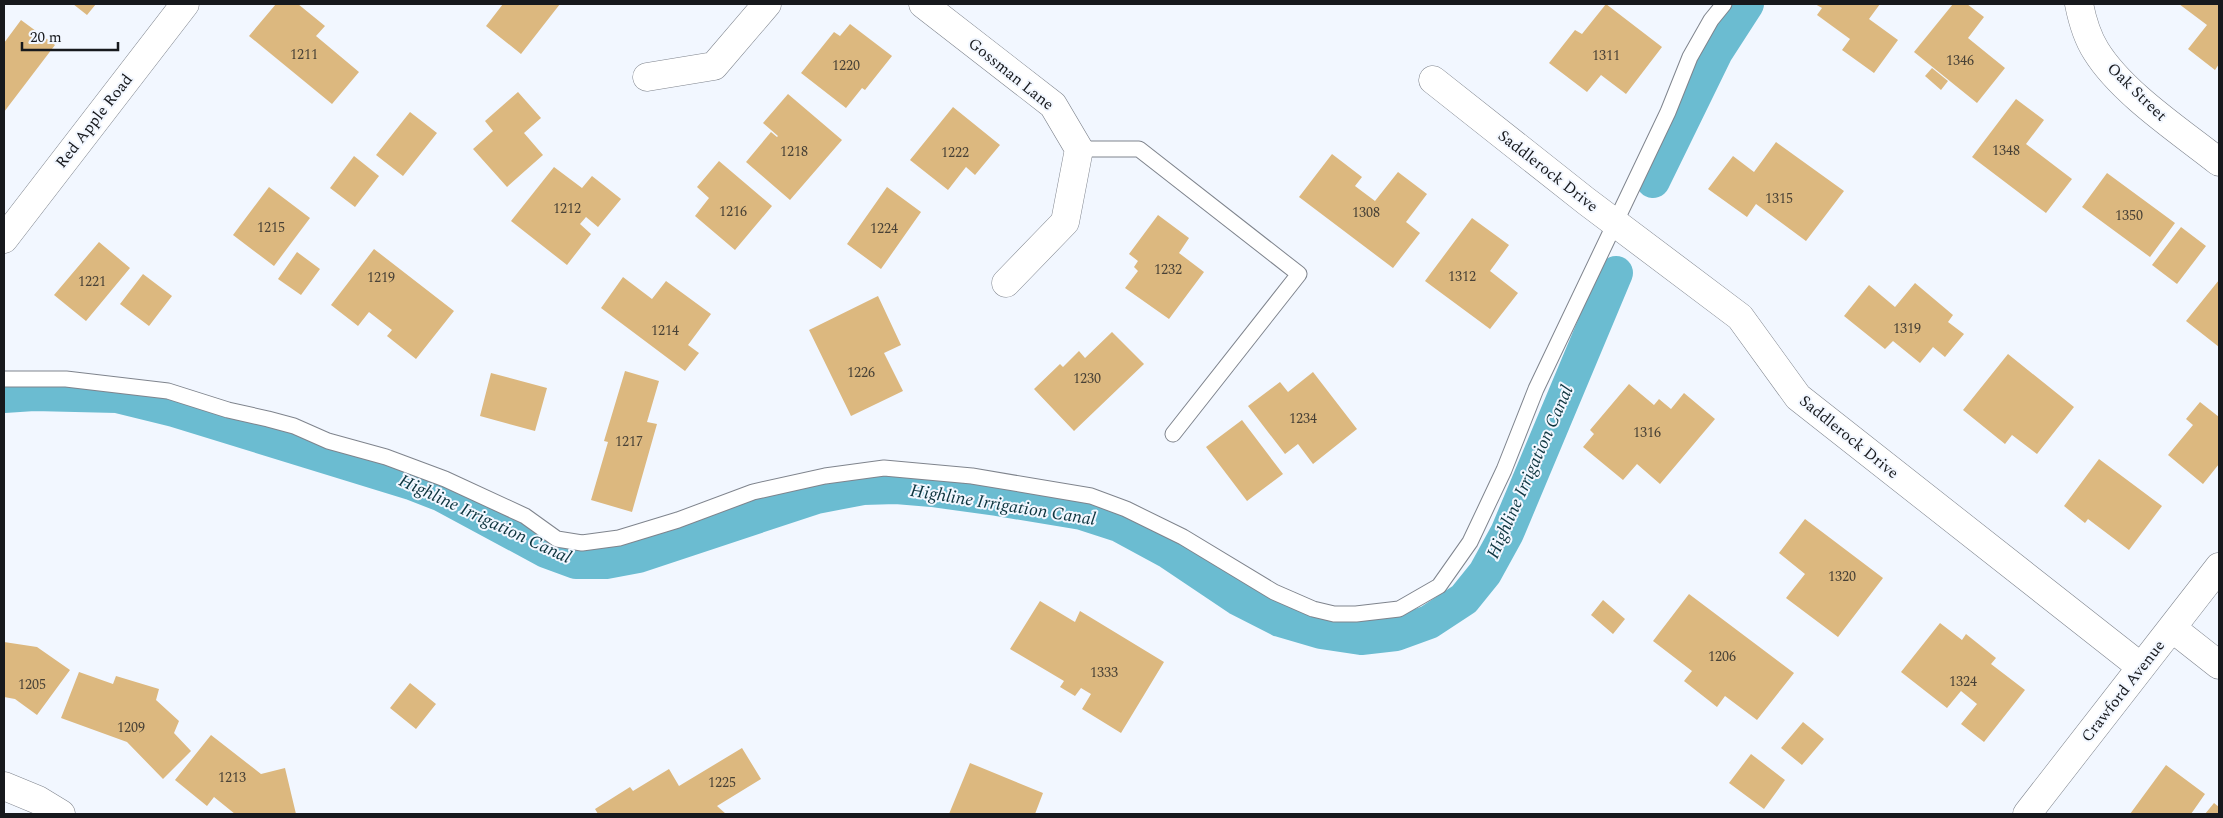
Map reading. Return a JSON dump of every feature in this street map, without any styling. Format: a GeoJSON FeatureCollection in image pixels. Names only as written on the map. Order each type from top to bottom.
{"type":"FeatureCollection","features":[{"type":"Feature","properties":{"kind":"street","name":"Red Apple Road"},"geometry":{"type":"LineString","coordinates":[[5,235],[185,4]]}},
{"type":"Feature","properties":{"kind":"street"},"geometry":{"type":"LineString","coordinates":[[647,77],[714,66],[767,4]]}},
{"type":"Feature","properties":{"kind":"street","name":"Gossman Lane"},"geometry":{"type":"LineString","coordinates":[[923,4],[1053,105],[1079,149]]}},
{"type":"Feature","properties":{"kind":"street","name":"Oak Street"},"geometry":{"type":"LineString","coordinates":[[2079,4],[2082,18],[2096,51],[2118,78],[2155,112],[2219,162]]}},
{"type":"Feature","properties":{"kind":"street","name":"Saddlerock Drive"},"geometry":{"type":"LineString","coordinates":[[1434,80],[1615,223],[1740,317],[1798,398],[2141,667]]}},
{"type":"Feature","properties":{"kind":"street"},"geometry":{"type":"LineString","coordinates":[[1006,283],[1064,222],[1079,149]]}},
{"type":"Feature","properties":{"kind":"street","name":"Crawford Avenue"},"geometry":{"type":"LineString","coordinates":[[2027,814],[2219,567]]}},
{"type":"Feature","properties":{"kind":"street"},"geometry":{"type":"LineString","coordinates":[[2172,628],[2219,665]]}},
{"type":"Feature","properties":{"kind":"street"},"geometry":{"type":"LineString","coordinates":[[4,786],[38,800],[61,814]]}},
{"type":"Feature","properties":{"kind":"lane"},"geometry":{"type":"LineString","coordinates":[[4,379],[100,382],[168,391],[228,410],[268,418],[294,426],[328,441],[386,457],[445,479],[524,516],[557,539],[582,543],[619,538],[678,520],[753,492],[848,472],[884,468],[1014,482],[1091,496],[1108,501],[1183,537],[1274,592],[1314,609],[1334,614],[1379,613],[1398,610],[1439,586],[1470,542],[1504,470],[1536,389],[1668,112],[1690,57],[1711,20],[1724,4]]}},
{"type":"Feature","properties":{"kind":"lane"},"geometry":{"type":"LineString","coordinates":[[1079,149],[1139,149],[1298,274],[1173,434]]}},
{"type":"Feature","properties":{"kind":"building"},"geometry":{"type":"Polygon","coordinates":[[[73,4],[96,4],[87,15],[73,4]]]}},
{"type":"Feature","properties":{"kind":"building"},"geometry":{"type":"Polygon","coordinates":[[[276,4],[298,4],[325,26],[316,36],[359,72],[332,104],[249,36],[276,4]]]}},
{"type":"Feature","properties":{"kind":"building"},"geometry":{"type":"Polygon","coordinates":[[[503,4],[560,4],[521,54],[486,26],[503,4]]]}},
{"type":"Feature","properties":{"kind":"building"},"geometry":{"type":"Polygon","coordinates":[[[1606,4],[1662,47],[1626,94],[1601,75],[1587,92],[1549,63],[1575,30],[1582,34],[1606,4]]]}},
{"type":"Feature","properties":{"kind":"building"},"geometry":{"type":"Polygon","coordinates":[[[1815,4],[1880,4],[1869,19],[1898,40],[1874,73],[1842,50],[1850,39],[1817,15],[1822,8],[1815,4]]]}},
{"type":"Feature","properties":{"kind":"building"},"geometry":{"type":"Polygon","coordinates":[[[1953,4],[1967,4],[1984,17],[1968,38],[2005,68],[1977,103],[1914,52],[1953,4]]]}},
{"type":"Feature","properties":{"kind":"building"},"geometry":{"type":"Polygon","coordinates":[[[2179,4],[2219,4],[2219,64],[2215,70],[2188,49],[2207,25],[2179,4]]]}},
{"type":"Feature","properties":{"kind":"building"},"geometry":{"type":"Polygon","coordinates":[[[21,20],[55,45],[4,112],[4,43],[21,20]]]}},
{"type":"Feature","properties":{"kind":"building"},"geometry":{"type":"Polygon","coordinates":[[[850,24],[892,56],[865,90],[862,88],[846,108],[801,73],[834,32],[840,36],[850,24]]]}},
{"type":"Feature","properties":{"kind":"building"},"geometry":{"type":"Polygon","coordinates":[[[1932,68],[1948,81],[1941,90],[1925,76],[1932,68]]]}},
{"type":"Feature","properties":{"kind":"building"},"geometry":{"type":"Polygon","coordinates":[[[518,92],[541,118],[524,133],[543,155],[507,187],[473,149],[493,131],[485,121],[518,92]]]}},
{"type":"Feature","properties":{"kind":"building"},"geometry":{"type":"Polygon","coordinates":[[[788,94],[842,140],[790,200],[746,162],[771,132],[778,136],[763,123],[788,94]]]}},
{"type":"Feature","properties":{"kind":"building"},"geometry":{"type":"Polygon","coordinates":[[[2016,99],[2044,120],[2026,144],[2072,179],[2046,213],[1972,157],[2016,99]]]}},
{"type":"Feature","properties":{"kind":"building"},"geometry":{"type":"Polygon","coordinates":[[[953,107],[1000,145],[975,175],[966,167],[948,190],[910,160],[953,107]]]}},
{"type":"Feature","properties":{"kind":"building"},"geometry":{"type":"Polygon","coordinates":[[[410,112],[437,133],[403,176],[376,155],[410,112]]]}},
{"type":"Feature","properties":{"kind":"building"},"geometry":{"type":"Polygon","coordinates":[[[1776,142],[1844,191],[1806,241],[1756,204],[1747,217],[1708,189],[1733,156],[1754,172],[1776,142]]]}},
{"type":"Feature","properties":{"kind":"building"},"geometry":{"type":"Polygon","coordinates":[[[1332,154],[1362,177],[1355,186],[1375,201],[1398,172],[1427,194],[1406,222],[1420,233],[1393,268],[1299,197],[1332,154]]]}},
{"type":"Feature","properties":{"kind":"building"},"geometry":{"type":"Polygon","coordinates":[[[354,156],[379,176],[355,207],[330,188],[354,156]]]}},
{"type":"Feature","properties":{"kind":"building"},"geometry":{"type":"Polygon","coordinates":[[[719,161],[772,206],[735,250],[695,216],[709,198],[697,187],[719,161]]]}},
{"type":"Feature","properties":{"kind":"building"},"geometry":{"type":"Polygon","coordinates":[[[554,167],[582,188],[592,176],[621,199],[598,227],[586,217],[580,224],[591,234],[567,265],[511,221],[554,167]]]}},
{"type":"Feature","properties":{"kind":"building"},"geometry":{"type":"Polygon","coordinates":[[[2107,173],[2175,223],[2150,257],[2082,207],[2107,173]]]}},
{"type":"Feature","properties":{"kind":"building"},"geometry":{"type":"Polygon","coordinates":[[[269,187],[310,218],[274,266],[233,235],[269,187]]]}},
{"type":"Feature","properties":{"kind":"building"},"geometry":{"type":"Polygon","coordinates":[[[887,187],[921,212],[881,269],[847,244],[887,187]]]}},
{"type":"Feature","properties":{"kind":"building"},"geometry":{"type":"Polygon","coordinates":[[[1158,215],[1189,238],[1179,253],[1204,272],[1169,319],[1125,288],[1138,271],[1134,267],[1138,261],[1129,254],[1158,215]]]}},
{"type":"Feature","properties":{"kind":"building"},"geometry":{"type":"Polygon","coordinates":[[[1472,218],[1509,245],[1490,271],[1518,293],[1490,329],[1425,281],[1472,218]]]}},
{"type":"Feature","properties":{"kind":"building"},"geometry":{"type":"Polygon","coordinates":[[[2181,227],[2206,246],[2177,284],[2152,265],[2181,227]]]}},
{"type":"Feature","properties":{"kind":"building"},"geometry":{"type":"Polygon","coordinates":[[[99,242],[130,268],[86,321],[54,295],[99,242]]]}},
{"type":"Feature","properties":{"kind":"building"},"geometry":{"type":"Polygon","coordinates":[[[374,249],[454,311],[416,359],[387,336],[392,330],[369,312],[358,326],[331,305],[374,249]]]}},
{"type":"Feature","properties":{"kind":"building"},"geometry":{"type":"Polygon","coordinates":[[[297,252],[320,269],[301,295],[278,279],[297,252]]]}},
{"type":"Feature","properties":{"kind":"building"},"geometry":{"type":"Polygon","coordinates":[[[143,274],[172,296],[149,326],[120,304],[143,274]]]}},
{"type":"Feature","properties":{"kind":"building"},"geometry":{"type":"Polygon","coordinates":[[[623,277],[652,299],[666,281],[711,314],[688,345],[699,353],[685,371],[601,308],[623,277]]]}},
{"type":"Feature","properties":{"kind":"building"},"geometry":{"type":"Polygon","coordinates":[[[2219,280],[2219,347],[2186,321],[2219,280]]]}},
{"type":"Feature","properties":{"kind":"building"},"geometry":{"type":"Polygon","coordinates":[[[1915,283],[1953,315],[1948,322],[1964,334],[1945,357],[1933,347],[1920,363],[1893,341],[1885,349],[1844,316],[1869,285],[1895,307],[1915,283]]]}},
{"type":"Feature","properties":{"kind":"building"},"geometry":{"type":"Polygon","coordinates":[[[878,296],[901,345],[884,353],[903,391],[851,416],[809,330],[878,296]]]}},
{"type":"Feature","properties":{"kind":"building"},"geometry":{"type":"Polygon","coordinates":[[[1112,332],[1144,364],[1074,431],[1034,389],[1060,364],[1063,367],[1079,351],[1085,358],[1112,332]]]}},
{"type":"Feature","properties":{"kind":"building"},"geometry":{"type":"Polygon","coordinates":[[[2008,354],[2074,407],[2037,454],[2012,435],[2005,444],[1963,410],[2008,354]]]}},
{"type":"Feature","properties":{"kind":"building"},"geometry":{"type":"Polygon","coordinates":[[[625,371],[659,381],[647,422],[657,424],[632,512],[591,500],[608,442],[604,441],[625,371]]]}},
{"type":"Feature","properties":{"kind":"building"},"geometry":{"type":"Polygon","coordinates":[[[1313,372],[1357,429],[1313,464],[1298,444],[1285,454],[1248,406],[1280,382],[1288,392],[1313,372]]]}},
{"type":"Feature","properties":{"kind":"building"},"geometry":{"type":"Polygon","coordinates":[[[491,373],[547,388],[535,431],[480,416],[491,373]]]}},
{"type":"Feature","properties":{"kind":"building"},"geometry":{"type":"Polygon","coordinates":[[[1629,384],[1654,405],[1659,399],[1671,409],[1684,393],[1715,419],[1660,484],[1637,464],[1623,480],[1583,447],[1594,434],[1590,430],[1629,384]]]}},
{"type":"Feature","properties":{"kind":"building"},"geometry":{"type":"Polygon","coordinates":[[[2200,402],[2219,417],[2219,464],[2203,484],[2168,455],[2193,425],[2186,419],[2200,402]]]}},
{"type":"Feature","properties":{"kind":"building"},"geometry":{"type":"Polygon","coordinates":[[[1242,420],[1283,474],[1247,501],[1206,447],[1242,420]]]}},
{"type":"Feature","properties":{"kind":"building"},"geometry":{"type":"Polygon","coordinates":[[[2099,459],[2162,506],[2129,550],[2088,519],[2085,523],[2064,506],[2099,459]]]}},
{"type":"Feature","properties":{"kind":"building"},"geometry":{"type":"Polygon","coordinates":[[[1805,519],[1883,578],[1838,637],[1786,598],[1805,574],[1779,553],[1805,519]]]}},
{"type":"Feature","properties":{"kind":"building"},"geometry":{"type":"Polygon","coordinates":[[[1689,594],[1794,673],[1757,720],[1725,696],[1717,707],[1684,681],[1692,671],[1653,641],[1689,594]]]}},
{"type":"Feature","properties":{"kind":"building"},"geometry":{"type":"Polygon","coordinates":[[[1603,600],[1625,619],[1613,634],[1591,615],[1603,600]]]}},
{"type":"Feature","properties":{"kind":"building"},"geometry":{"type":"Polygon","coordinates":[[[1040,601],[1075,622],[1080,611],[1164,662],[1121,733],[1082,709],[1091,694],[1081,688],[1075,696],[1060,687],[1064,681],[1010,649],[1040,601]]]}},
{"type":"Feature","properties":{"kind":"building"},"geometry":{"type":"Polygon","coordinates":[[[1940,623],[1962,640],[1966,634],[1996,658],[1991,664],[2025,690],[1984,742],[1961,724],[1977,704],[1961,691],[1947,708],[1901,672],[1940,623]]]}},
{"type":"Feature","properties":{"kind":"building"},"geometry":{"type":"Polygon","coordinates":[[[4,642],[37,647],[70,670],[37,715],[15,699],[4,697],[4,642]]]}},
{"type":"Feature","properties":{"kind":"building"},"geometry":{"type":"Polygon","coordinates":[[[79,672],[113,684],[116,676],[159,689],[156,700],[179,721],[174,733],[191,751],[163,779],[127,742],[61,718],[79,672]]]}},
{"type":"Feature","properties":{"kind":"building"},"geometry":{"type":"Polygon","coordinates":[[[410,683],[436,704],[416,729],[390,708],[410,683]]]}},
{"type":"Feature","properties":{"kind":"building"},"geometry":{"type":"Polygon","coordinates":[[[1803,722],[1824,739],[1802,765],[1781,748],[1803,722]]]}},
{"type":"Feature","properties":{"kind":"building"},"geometry":{"type":"Polygon","coordinates":[[[211,735],[261,774],[285,768],[296,814],[235,814],[214,797],[207,806],[175,780],[211,735]]]}},
{"type":"Feature","properties":{"kind":"building"},"geometry":{"type":"Polygon","coordinates":[[[742,748],[761,779],[717,806],[726,814],[598,814],[595,809],[630,787],[633,791],[669,769],[679,786],[742,748]]]}},
{"type":"Feature","properties":{"kind":"building"},"geometry":{"type":"Polygon","coordinates":[[[1751,754],[1785,780],[1764,809],[1729,783],[1751,754]]]}},
{"type":"Feature","properties":{"kind":"building"},"geometry":{"type":"Polygon","coordinates":[[[970,763],[1043,793],[1035,814],[949,814],[970,763]]]}},
{"type":"Feature","properties":{"kind":"building"},"geometry":{"type":"Polygon","coordinates":[[[2166,765],[2205,794],[2191,814],[2130,814],[2166,765]]]}},
{"type":"Feature","properties":{"kind":"building"},"geometry":{"type":"Polygon","coordinates":[[[2214,803],[2219,807],[2219,814],[2205,814],[2214,803]]]}},
{"type":"Feature","properties":{"kind":"waterway","name":"Highline Irrigation Canal"},"geometry":{"type":"LineString","coordinates":[[1653,181],[1716,52],[1747,4]]}},
{"type":"Feature","properties":{"kind":"waterway","name":"Highline Irrigation Canal"},"geometry":{"type":"LineString","coordinates":[[4,396],[34,394],[117,396],[174,410],[411,483],[442,495],[546,551],[576,562],[606,562],[638,556],[816,497],[863,488],[896,487],[932,490],[1082,513],[1119,525],[1167,551],[1237,598],[1280,620],[1321,632],[1361,638],[1396,634],[1429,622],[1464,599],[1485,573],[1507,533],[1616,273]]}}]}
